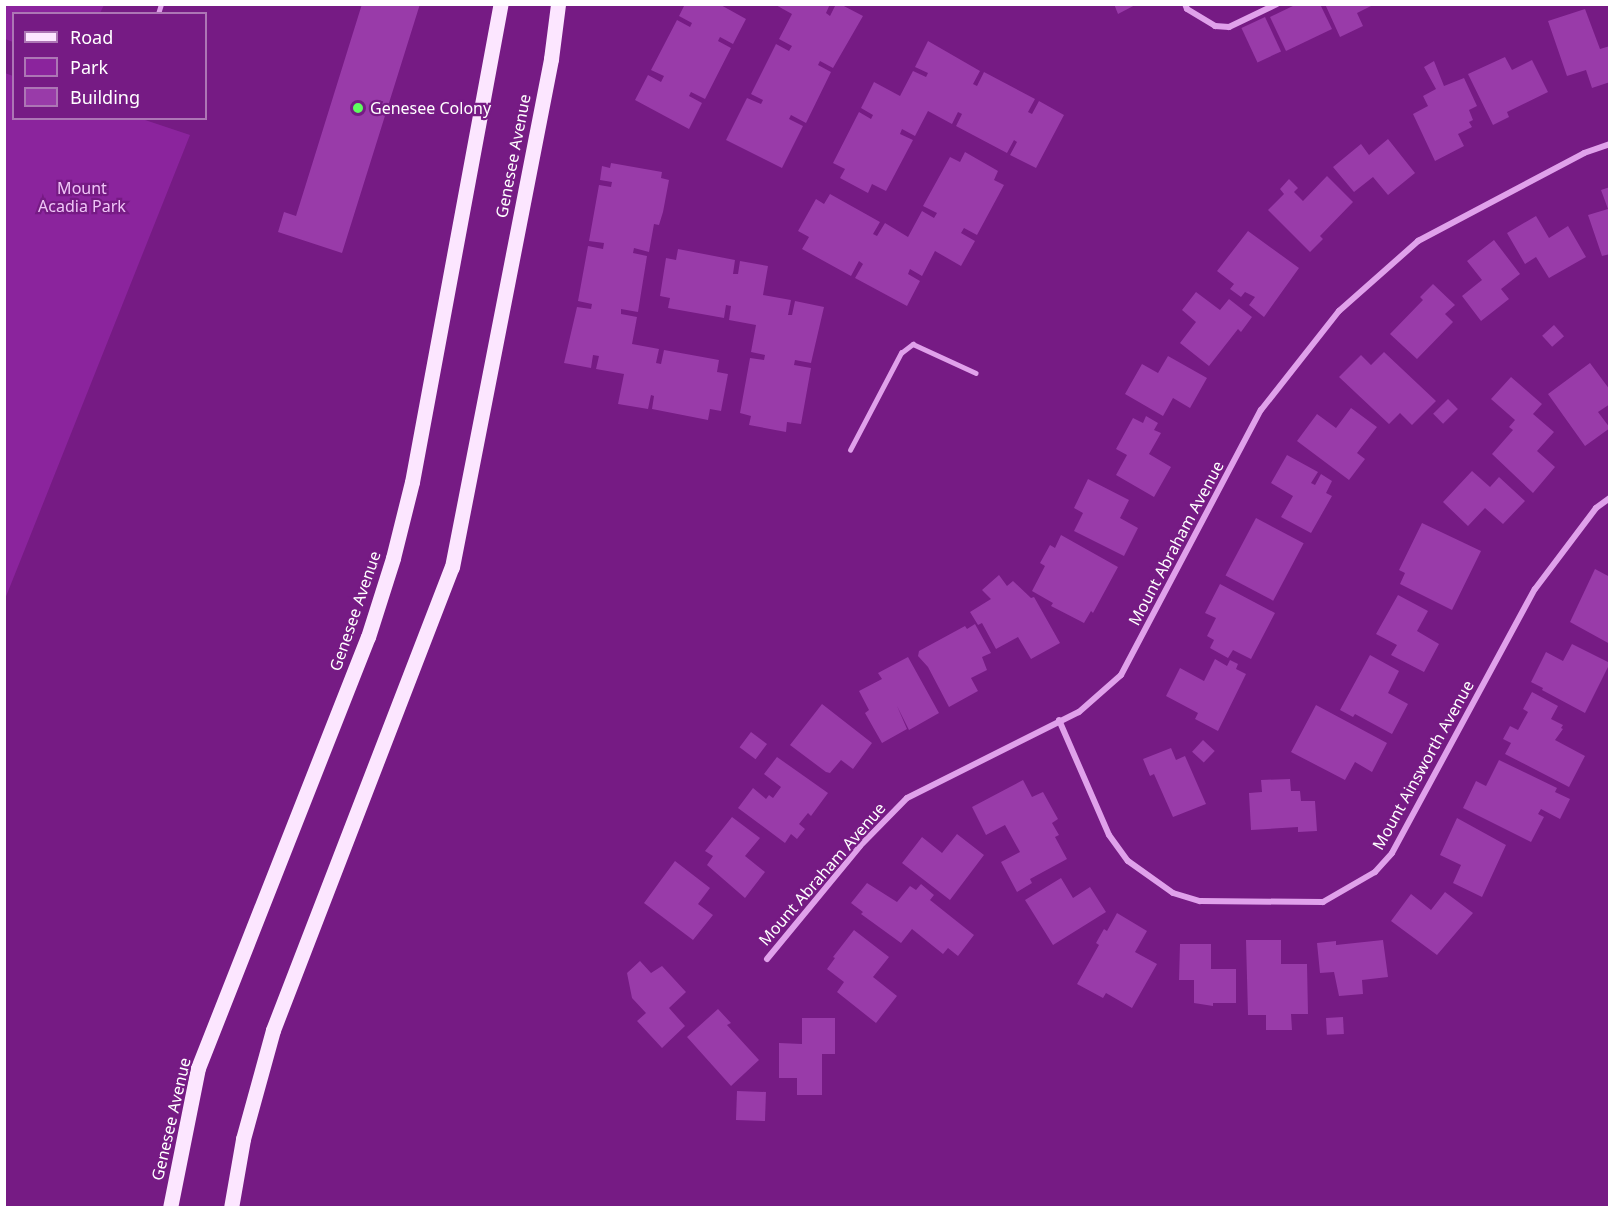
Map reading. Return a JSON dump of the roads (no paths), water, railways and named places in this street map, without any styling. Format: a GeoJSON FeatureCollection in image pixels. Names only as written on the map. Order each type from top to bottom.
{"type":"FeatureCollection","features":[{"type":"Feature","properties":{"kind":"main road","name":"Genesee Avenue"},"geometry":{"type":"LineString","coordinates":[[170,1208],[198,1068],[368,637],[393,558],[412,482],[501,4]]}},
{"type":"Feature","properties":{"kind":"main road","name":"Genesee Avenue"},"geometry":{"type":"LineString","coordinates":[[231,1208],[243,1139],[273,1030],[452,567],[550,59],[558,4]]}},
{"type":"Feature","properties":{"kind":"street"},"geometry":{"type":"LineString","coordinates":[[1185,4],[1187,9],[1215,26],[1228,27],[1277,4]]}},
{"type":"Feature","properties":{"kind":"street","name":"Mount Abraham Avenue"},"geometry":{"type":"LineString","coordinates":[[767,959],[860,846],[907,798],[1079,712],[1121,675],[1261,410],[1339,311],[1418,241],[1584,153],[1610,144]]}},
{"type":"Feature","properties":{"kind":"street","name":"Mount Ainsworth Avenue"},"geometry":{"type":"LineString","coordinates":[[1059,720],[1109,836],[1128,861],[1173,893],[1200,901],[1323,902],[1375,872],[1392,854],[1535,589],[1596,508],[1610,498]]}},
{"type":"Feature","properties":{"kind":"lane"},"geometry":{"type":"LineString","coordinates":[[850,450],[901,353],[913,345],[975,373]]}},
{"type":"Feature","properties":{"kind":"place","name":"Genesee Colony"},"geometry":{"type":"Point","coordinates":[358,108]}},
{"type":"Feature","properties":{"kind":"park label","name":"Mount Acadia Park"},"geometry":{"type":"Point","coordinates":[82,197]}}]}
